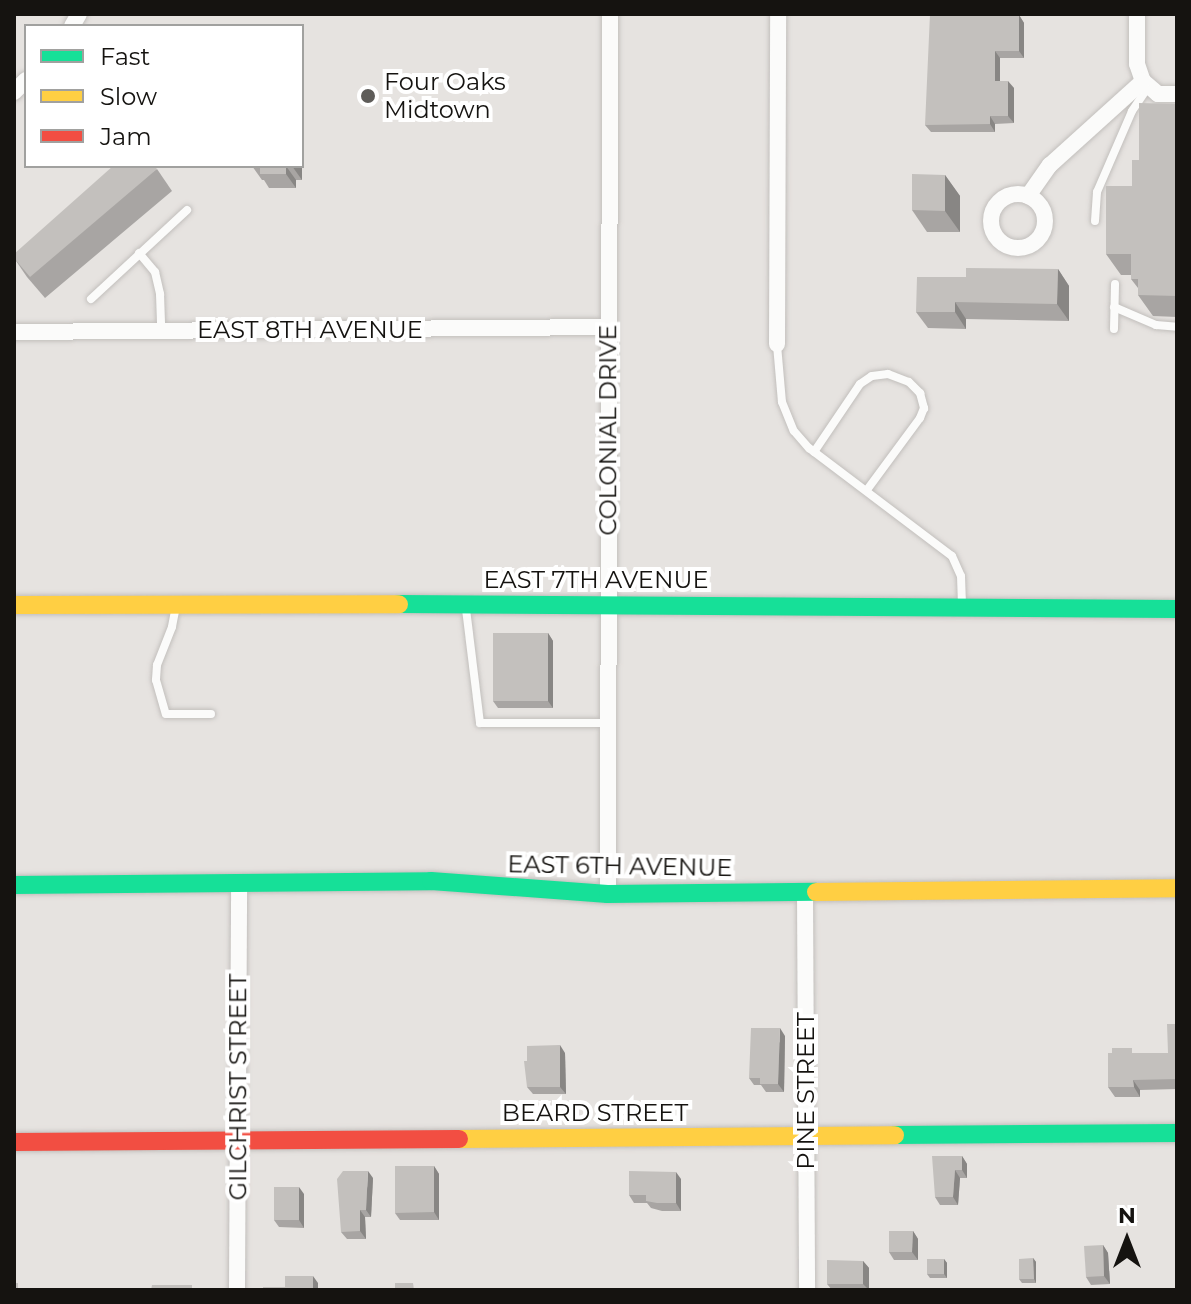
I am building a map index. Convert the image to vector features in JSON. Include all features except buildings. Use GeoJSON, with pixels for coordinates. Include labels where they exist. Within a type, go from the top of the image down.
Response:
{"type":"FeatureCollection","features":[{"type":"Feature","properties":{"kind":"street","name":"COLONIAL DRIVE"},"geometry":{"type":"LineString","coordinates":[[608,894],[610,14]]}},
{"type":"Feature","properties":{"kind":"street"},"geometry":{"type":"LineString","coordinates":[[777,344],[778,14]]}},
{"type":"Feature","properties":{"kind":"street"},"geometry":{"type":"LineString","coordinates":[[1137,14],[1137,64],[1145,84],[1158,94],[1177,94]]}},
{"type":"Feature","properties":{"kind":"street"},"geometry":{"type":"LineString","coordinates":[[1028,196],[1050,165],[1145,84]]}},
{"type":"Feature","properties":{"kind":"street","name":"EAST 8TH AVENUE"},"geometry":{"type":"LineString","coordinates":[[14,332],[607,327]]}},
{"type":"Feature","properties":{"kind":"street","name":"EAST 7TH AVENUE"},"geometry":{"type":"LineString","coordinates":[[14,605],[609,604],[1177,609]]}},
{"type":"Feature","properties":{"kind":"street","name":"EAST 6TH AVENUE"},"geometry":{"type":"LineString","coordinates":[[14,885],[431,881],[608,894],[1177,888]]}},
{"type":"Feature","properties":{"kind":"street","name":"GILCHRIST STREET"},"geometry":{"type":"LineString","coordinates":[[237,1290],[239,884]]}},
{"type":"Feature","properties":{"kind":"street","name":"PINE STREET"},"geometry":{"type":"LineString","coordinates":[[805,892],[807,1290]]}},
{"type":"Feature","properties":{"kind":"street","name":"BEARD STREET"},"geometry":{"type":"LineString","coordinates":[[14,1142],[1177,1133]]}},
{"type":"Feature","properties":{"kind":"lane"},"geometry":{"type":"LineString","coordinates":[[1095,221],[1097,192],[1145,84]]}},
{"type":"Feature","properties":{"kind":"lane"},"geometry":{"type":"LineString","coordinates":[[91,299],[187,210]]}},
{"type":"Feature","properties":{"kind":"lane"},"geometry":{"type":"LineString","coordinates":[[139,253],[155,272],[160,294],[161,331]]}},
{"type":"Feature","properties":{"kind":"lane"},"geometry":{"type":"LineString","coordinates":[[1114,329],[1115,284]]}},
{"type":"Feature","properties":{"kind":"lane"},"geometry":{"type":"LineString","coordinates":[[1114,307],[1156,325],[1177,327]]}},
{"type":"Feature","properties":{"kind":"lane"},"geometry":{"type":"LineString","coordinates":[[777,344],[782,402],[794,431],[814,452],[952,556],[961,576],[962,606]]}},
{"type":"Feature","properties":{"kind":"lane"},"geometry":{"type":"LineString","coordinates":[[814,452],[860,384],[872,376],[888,374],[909,382],[920,393],[924,408],[920,418],[867,490]]}},
{"type":"Feature","properties":{"kind":"lane"},"geometry":{"type":"LineString","coordinates":[[465,604],[480,723],[608,723]]}},
{"type":"Feature","properties":{"kind":"lane"},"geometry":{"type":"LineString","coordinates":[[176,605],[172,627],[157,665],[156,680],[166,714],[211,714]]}},
{"type":"Feature","properties":{"kind":"traffic: fast"},"geometry":{"type":"LineString","coordinates":[[399,604],[1177,609]]}},
{"type":"Feature","properties":{"kind":"traffic: fast"},"geometry":{"type":"LineString","coordinates":[[14,885],[431,881],[608,894],[816,892]]}},
{"type":"Feature","properties":{"kind":"traffic: fast"},"geometry":{"type":"LineString","coordinates":[[895,1135],[1177,1133]]}},
{"type":"Feature","properties":{"kind":"traffic: slow"},"geometry":{"type":"LineString","coordinates":[[14,605],[399,604]]}},
{"type":"Feature","properties":{"kind":"traffic: slow"},"geometry":{"type":"LineString","coordinates":[[816,892],[1177,888]]}},
{"type":"Feature","properties":{"kind":"traffic: slow"},"geometry":{"type":"LineString","coordinates":[[459,1139],[895,1135]]}},
{"type":"Feature","properties":{"kind":"traffic: jam"},"geometry":{"type":"LineString","coordinates":[[14,1142],[459,1139]]}},
{"type":"Feature","properties":{"kind":"place","name":"Four Oaks Midtown"},"geometry":{"type":"Point","coordinates":[368,96]}}]}
